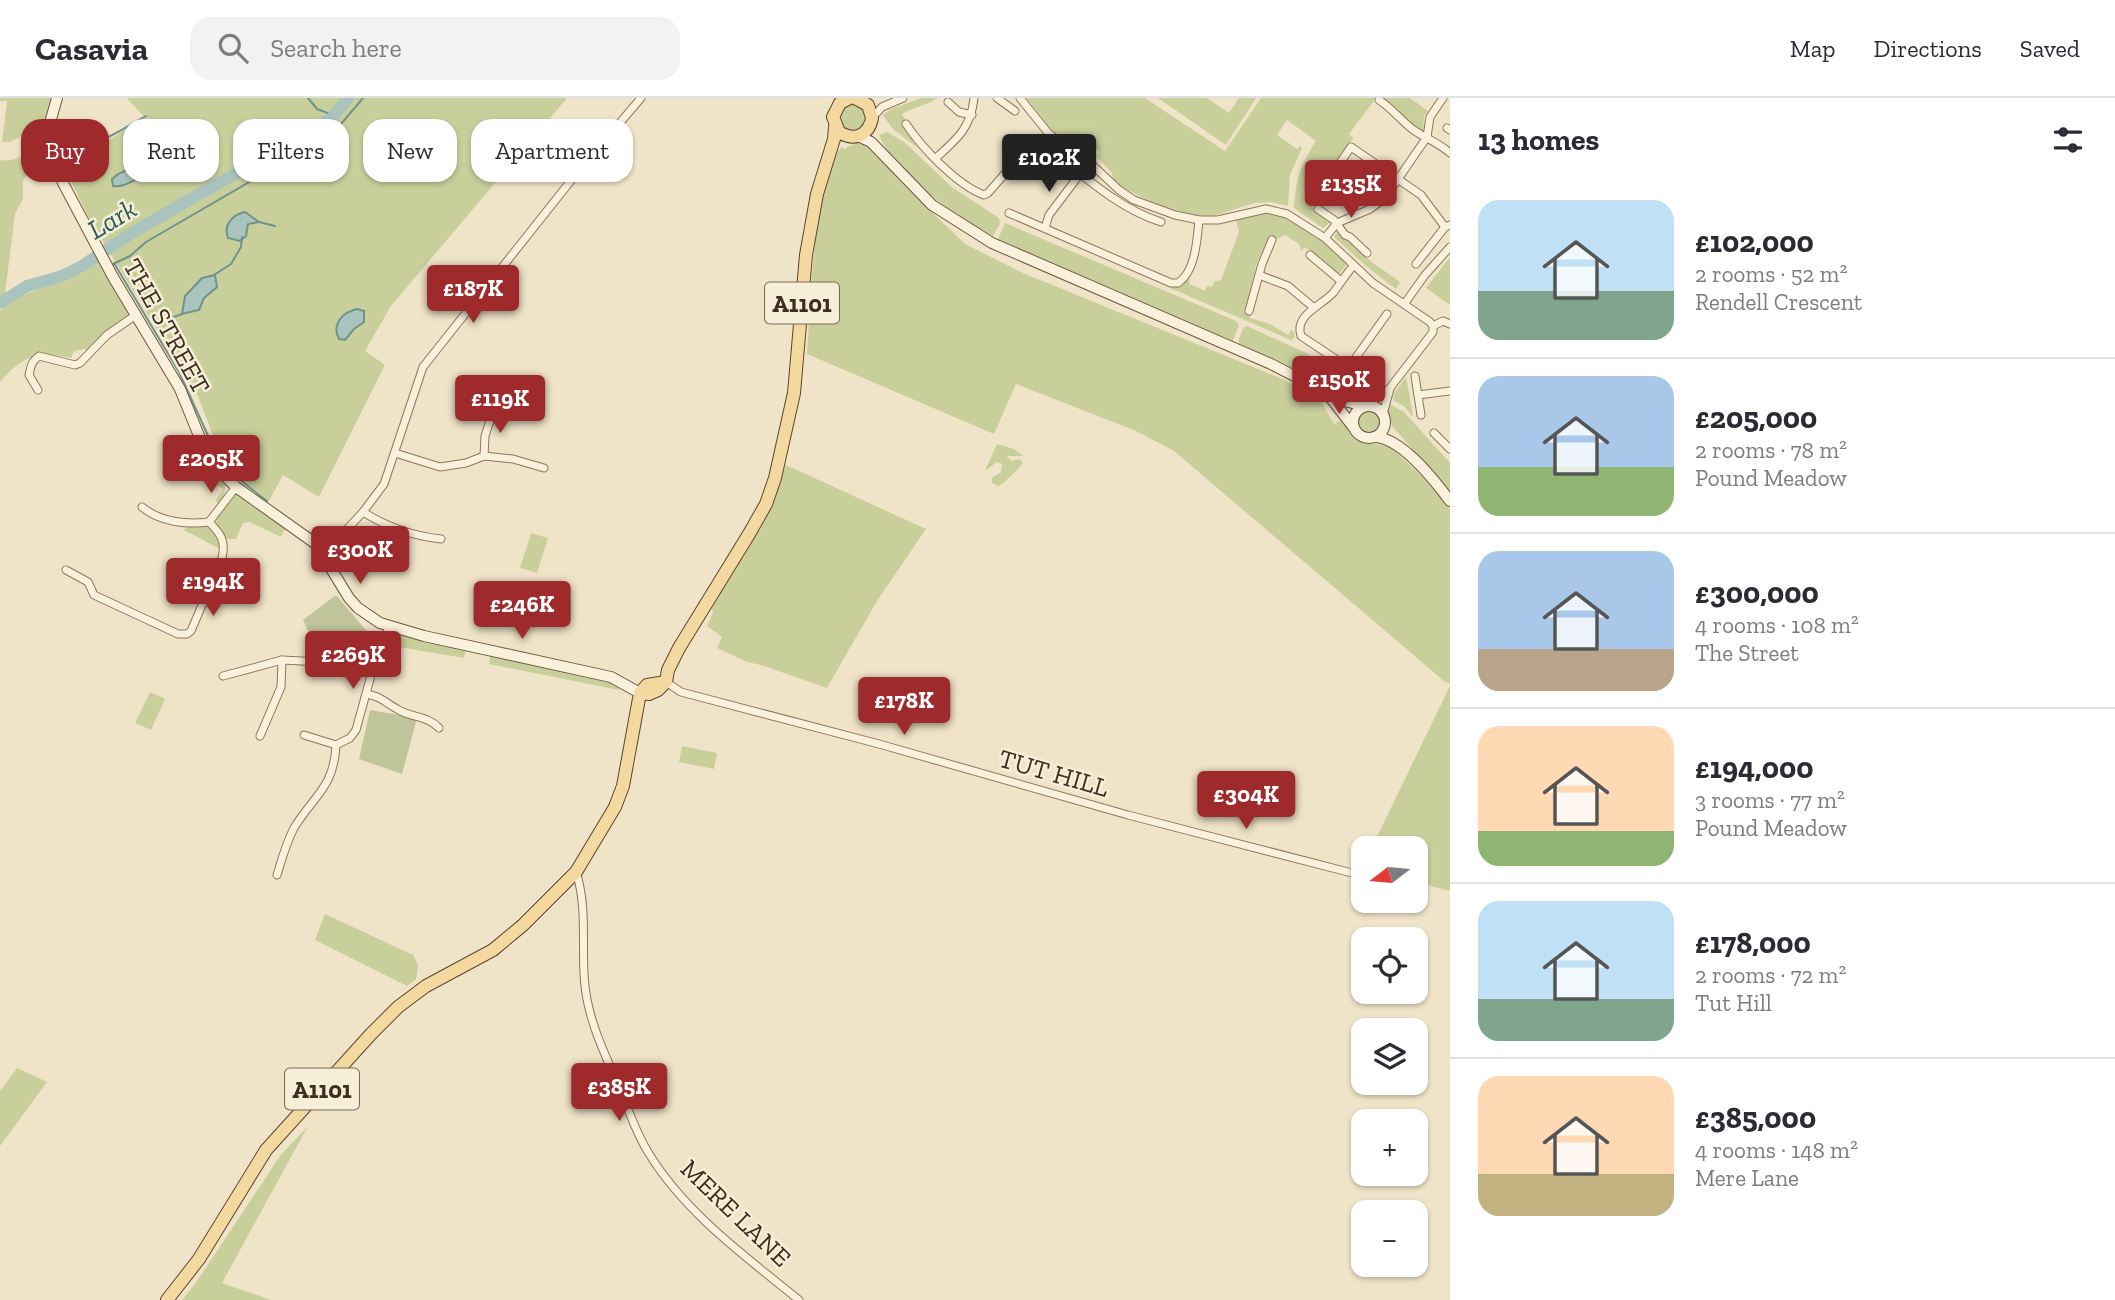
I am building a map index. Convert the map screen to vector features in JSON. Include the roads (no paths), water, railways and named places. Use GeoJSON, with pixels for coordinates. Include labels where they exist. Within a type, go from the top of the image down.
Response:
{"type":"FeatureCollection","features":[{"type":"Feature","properties":{"kind":"main road","name":"THE STREET"},"geometry":{"type":"LineString","coordinates":[[57,98],[48,135],[51,153],[63,183],[100,253],[180,389],[209,455],[236,487],[305,535],[324,554],[349,598],[371,618],[389,628]]}},
{"type":"Feature","properties":{"kind":"main road"},"geometry":{"type":"LineString","coordinates":[[881,151],[868,105],[856,99],[837,103],[833,117],[835,127],[845,135],[865,138],[881,151],[891,165],[932,205],[992,243],[1271,364],[1341,400],[1380,409],[1406,453]]}},
{"type":"Feature","properties":{"kind":"main road"},"geometry":{"type":"LineString","coordinates":[[854,137],[867,131],[872,120]]}},
{"type":"Feature","properties":{"kind":"main road","name":"A1101"},"geometry":{"type":"LineString","coordinates":[[666,682],[668,670],[678,648],[766,505],[775,478],[794,393],[806,255],[817,194],[834,139],[835,127]]}},
{"type":"Feature","properties":{"kind":"main road","name":"A1101"},"geometry":{"type":"LineString","coordinates":[[827,160],[842,143],[854,137]]}},
{"type":"Feature","properties":{"kind":"main road"},"geometry":{"type":"LineString","coordinates":[[1326,392],[1354,429],[1362,436],[1389,440],[1406,453],[1450,501]]}},
{"type":"Feature","properties":{"kind":"main road"},"geometry":{"type":"LineString","coordinates":[[1354,429],[1354,416],[1366,406]]}},
{"type":"Feature","properties":{"kind":"main road"},"geometry":{"type":"LineString","coordinates":[[1375,437],[1382,432],[1384,416]]}},
{"type":"Feature","properties":{"kind":"main road"},"geometry":{"type":"LineString","coordinates":[[389,628],[611,677],[640,693],[658,691],[666,682]]}},
{"type":"Feature","properties":{"kind":"main road","name":"A1101"},"geometry":{"type":"LineString","coordinates":[[167,1300],[199,1259],[266,1150],[371,1034],[398,1007],[426,986],[493,950],[523,925],[576,872],[603,829],[623,786],[640,693]]}},
{"type":"Feature","properties":{"kind":"street"},"geometry":{"type":"LineString","coordinates":[[324,554],[363,512],[384,484],[423,367],[573,178],[641,98]]}},
{"type":"Feature","properties":{"kind":"street"},"geometry":{"type":"LineString","coordinates":[[936,158],[966,128],[972,115],[974,98]]}},
{"type":"Feature","properties":{"kind":"street"},"geometry":{"type":"LineString","coordinates":[[997,98],[1014,111]]}},
{"type":"Feature","properties":{"kind":"street"},"geometry":{"type":"LineString","coordinates":[[1020,98],[1049,134],[1087,160],[1119,191],[1134,200],[1175,215],[1199,220],[1218,220],[1266,209],[1293,216],[1325,238],[1373,283],[1405,303],[1433,326]]}},
{"type":"Feature","properties":{"kind":"street"},"geometry":{"type":"LineString","coordinates":[[1325,238],[1337,223],[1378,204],[1427,137],[1430,117],[1443,98]]}},
{"type":"Feature","properties":{"kind":"street"},"geometry":{"type":"LineString","coordinates":[[856,99],[875,102],[899,99]]}},
{"type":"Feature","properties":{"kind":"street"},"geometry":{"type":"LineString","coordinates":[[872,120],[877,111],[899,99]]}},
{"type":"Feature","properties":{"kind":"street"},"geometry":{"type":"LineString","coordinates":[[1379,100],[1393,109],[1414,130],[1441,144],[1450,153]]}},
{"type":"Feature","properties":{"kind":"street"},"geometry":{"type":"LineString","coordinates":[[948,102],[959,112],[972,115]]}},
{"type":"Feature","properties":{"kind":"street"},"geometry":{"type":"LineString","coordinates":[[906,124],[960,181],[984,195],[1009,169],[1026,142],[1032,139],[1039,141],[1122,207],[1161,222]]}},
{"type":"Feature","properties":{"kind":"street"},"geometry":{"type":"LineString","coordinates":[[1331,176],[1350,147],[1365,153],[1421,195],[1447,226],[1416,264]]}},
{"type":"Feature","properties":{"kind":"street"},"geometry":{"type":"LineString","coordinates":[[1045,228],[1049,215],[1080,174]]}},
{"type":"Feature","properties":{"kind":"street"},"geometry":{"type":"LineString","coordinates":[[1318,209],[1337,223],[1345,234],[1367,253]]}},
{"type":"Feature","properties":{"kind":"street"},"geometry":{"type":"LineString","coordinates":[[1009,213],[1171,283],[1184,279],[1191,263],[1199,220]]}},
{"type":"Feature","properties":{"kind":"street"},"geometry":{"type":"LineString","coordinates":[[1249,311],[1272,240]]}},
{"type":"Feature","properties":{"kind":"street"},"geometry":{"type":"LineString","coordinates":[[1405,303],[1450,247]]}},
{"type":"Feature","properties":{"kind":"street"},"geometry":{"type":"LineString","coordinates":[[1310,255],[1341,281]]}},
{"type":"Feature","properties":{"kind":"street"},"geometry":{"type":"LineString","coordinates":[[1354,265],[1334,292],[1313,307],[1300,326],[1301,337],[1343,363],[1354,360],[1387,314]]}},
{"type":"Feature","properties":{"kind":"street"},"geometry":{"type":"LineString","coordinates":[[1259,275],[1288,286],[1313,307]]}},
{"type":"Feature","properties":{"kind":"street"},"geometry":{"type":"LineString","coordinates":[[38,390],[29,375],[35,359],[39,356],[75,365],[80,363],[107,335],[136,314]]}},
{"type":"Feature","properties":{"kind":"street"},"geometry":{"type":"LineString","coordinates":[[1433,326],[1443,321],[1450,324]]}},
{"type":"Feature","properties":{"kind":"street"},"geometry":{"type":"LineString","coordinates":[[1366,406],[1391,388],[1433,331],[1433,326]]}},
{"type":"Feature","properties":{"kind":"street"},"geometry":{"type":"LineString","coordinates":[[1415,376],[1421,415]]}},
{"type":"Feature","properties":{"kind":"street"},"geometry":{"type":"LineString","coordinates":[[1384,416],[1391,388]]}},
{"type":"Feature","properties":{"kind":"street"},"geometry":{"type":"LineString","coordinates":[[1418,396],[1450,391]]}},
{"type":"Feature","properties":{"kind":"street"},"geometry":{"type":"LineString","coordinates":[[484,456],[485,436],[493,411]]}},
{"type":"Feature","properties":{"kind":"street"},"geometry":{"type":"LineString","coordinates":[[1434,433],[1450,449]]}},
{"type":"Feature","properties":{"kind":"street"},"geometry":{"type":"LineString","coordinates":[[395,453],[440,467],[466,463],[484,456],[513,459],[544,468]]}},
{"type":"Feature","properties":{"kind":"street"},"geometry":{"type":"LineString","coordinates":[[209,522],[236,487]]}},
{"type":"Feature","properties":{"kind":"street"},"geometry":{"type":"LineString","coordinates":[[66,570],[88,582],[94,595],[178,634],[187,634],[195,624],[225,549],[222,536],[209,522],[168,520],[142,507]]}},
{"type":"Feature","properties":{"kind":"street"},"geometry":{"type":"LineString","coordinates":[[363,512],[380,523],[408,533],[441,539]]}},
{"type":"Feature","properties":{"kind":"street"},"geometry":{"type":"LineString","coordinates":[[304,735],[335,745],[350,738],[356,730],[376,657],[389,628]]}},
{"type":"Feature","properties":{"kind":"street"},"geometry":{"type":"LineString","coordinates":[[223,676],[282,660],[321,662],[376,657]]}},
{"type":"Feature","properties":{"kind":"street"},"geometry":{"type":"LineString","coordinates":[[260,736],[281,687],[282,660]]}},
{"type":"Feature","properties":{"kind":"street","name":"TUT HILL"},"geometry":{"type":"LineString","coordinates":[[666,682],[681,692],[879,744],[1118,813],[1351,873]]}},
{"type":"Feature","properties":{"kind":"street"},"geometry":{"type":"LineString","coordinates":[[367,694],[382,697],[400,711],[428,718],[439,728]]}},
{"type":"Feature","properties":{"kind":"street"},"geometry":{"type":"LineString","coordinates":[[277,875],[295,827],[323,791],[331,775],[335,745]]}},
{"type":"Feature","properties":{"kind":"street","name":"MERE LANE"},"geometry":{"type":"LineString","coordinates":[[576,872],[582,898],[583,970],[588,1004],[596,1032],[644,1146],[696,1212],[799,1300]]}},
{"type":"Feature","properties":{"kind":"water"},"geometry":{"type":"Polygon","coordinates":[[[123,172],[123,182],[129,182],[113,186],[112,179],[123,172]]]}},
{"type":"Feature","properties":{"kind":"water"},"geometry":{"type":"Polygon","coordinates":[[[245,212],[259,222],[248,224],[246,236],[240,241],[228,238],[230,221],[245,212]]]}},
{"type":"Feature","properties":{"kind":"water"},"geometry":{"type":"Polygon","coordinates":[[[215,275],[217,287],[204,298],[199,310],[182,314],[185,296],[202,278],[215,275]]]}},
{"type":"Feature","properties":{"kind":"water"},"geometry":{"type":"Polygon","coordinates":[[[357,309],[364,311],[364,322],[345,340],[339,339],[337,324],[347,313],[357,309]]]}},
{"type":"Feature","properties":{"kind":"waterway"},"geometry":{"type":"LineString","coordinates":[[308,98],[317,109],[330,114],[331,118]]}},
{"type":"Feature","properties":{"kind":"waterway","name":"Lark"},"geometry":{"type":"LineString","coordinates":[[0,303],[27,286],[62,276],[82,266],[130,234],[332,118],[348,98]]}},
{"type":"Feature","properties":{"kind":"waterway"},"geometry":{"type":"LineString","coordinates":[[113,264],[325,138],[335,131],[363,98]]}},
{"type":"Feature","properties":{"kind":"waterway"},"geometry":{"type":"LineString","coordinates":[[109,136],[146,116]]}},
{"type":"Feature","properties":{"kind":"waterway"},"geometry":{"type":"LineString","coordinates":[[259,222],[275,226]]}},
{"type":"Feature","properties":{"kind":"waterway"},"geometry":{"type":"LineString","coordinates":[[214,275],[231,264],[241,247],[242,237]]}},
{"type":"Feature","properties":{"kind":"waterway"},"geometry":{"type":"LineString","coordinates":[[114,263],[179,372],[215,451],[234,475],[267,501]]}},
{"type":"Feature","properties":{"kind":"waterway"},"geometry":{"type":"LineString","coordinates":[[163,321],[182,314]]}}]}
